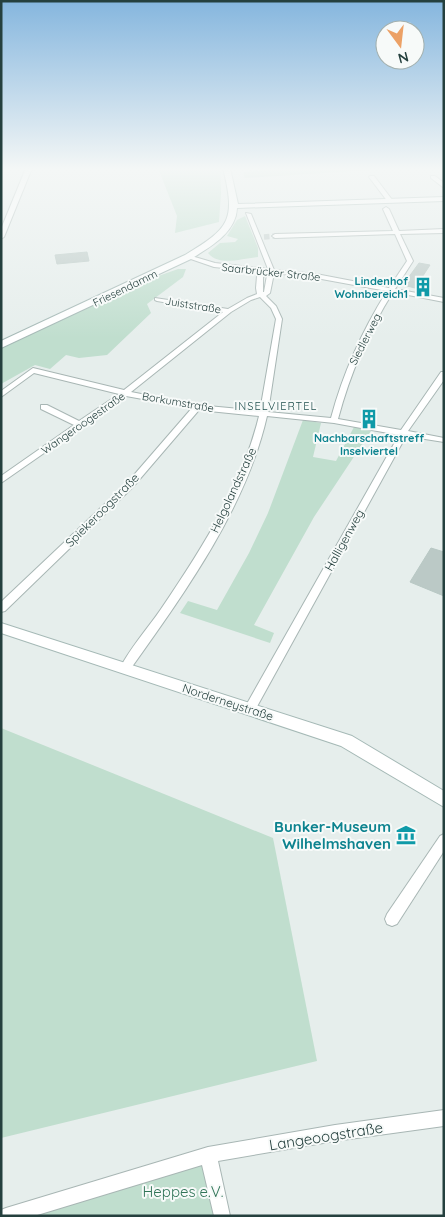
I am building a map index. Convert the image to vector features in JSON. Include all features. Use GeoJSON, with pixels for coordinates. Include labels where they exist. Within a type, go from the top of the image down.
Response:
{"type":"FeatureCollection","features":[{"type":"Feature","properties":{"kind":"main road","name":"Friesendamm"},"geometry":{"type":"LineString","coordinates":[[1,345],[188,257],[221,234],[228,225]]}},
{"type":"Feature","properties":{"kind":"main road","name":"Norderneystraße"},"geometry":{"type":"LineString","coordinates":[[1,628],[346,741],[444,800]]}},
{"type":"Feature","properties":{"kind":"street"},"geometry":{"type":"LineString","coordinates":[[1,237],[6,225]]}},
{"type":"Feature","properties":{"kind":"street"},"geometry":{"type":"LineString","coordinates":[[255,225],[261,237],[271,270],[267,293],[261,296]]}},
{"type":"Feature","properties":{"kind":"street","name":"Siedlerweg"},"geometry":{"type":"LineString","coordinates":[[334,421],[346,379],[361,341],[391,289],[410,261],[394,225]]}},
{"type":"Feature","properties":{"kind":"street"},"geometry":{"type":"LineString","coordinates":[[275,236],[444,231]]}},
{"type":"Feature","properties":{"kind":"street","name":"Saarbrücker Straße"},"geometry":{"type":"LineString","coordinates":[[188,257],[214,265],[316,276],[444,300]]}},
{"type":"Feature","properties":{"kind":"street","name":"Wangeroogestraße"},"geometry":{"type":"LineString","coordinates":[[1,480],[125,393],[229,311],[249,299],[261,296]]}},
{"type":"Feature","properties":{"kind":"street","name":"Helgolandstraße"},"geometry":{"type":"LineString","coordinates":[[125,668],[174,600],[209,542],[247,463],[258,434],[279,319],[274,307],[261,296]]}},
{"type":"Feature","properties":{"kind":"street","name":"Juiststraße"},"geometry":{"type":"LineString","coordinates":[[158,300],[229,311]]}},
{"type":"Feature","properties":{"kind":"street","name":"Borkumstraße"},"geometry":{"type":"LineString","coordinates":[[1,396],[33,370],[125,393],[197,407],[334,421],[444,440]]}},
{"type":"Feature","properties":{"kind":"street","name":"Halligenweg"},"geometry":{"type":"LineString","coordinates":[[250,709],[404,432],[444,374]]}},
{"type":"Feature","properties":{"kind":"street"},"geometry":{"type":"LineString","coordinates":[[44,407],[80,424]]}},
{"type":"Feature","properties":{"kind":"street","name":"Spiekeroogstraße"},"geometry":{"type":"LineString","coordinates":[[1,608],[130,485],[197,407]]}},
{"type":"Feature","properties":{"kind":"street"},"geometry":{"type":"LineString","coordinates":[[392,919],[444,840]]}},
{"type":"Feature","properties":{"kind":"street","name":"Langeoogstraße"},"geometry":{"type":"LineString","coordinates":[[6,1216],[208,1155],[335,1133],[444,1118]]}},
{"type":"Feature","properties":{"kind":"street"},"geometry":{"type":"LineString","coordinates":[[208,1155],[222,1216]]}},
{"type":"Feature","properties":{"kind":"green space"},"geometry":{"type":"Polygon","coordinates":[[[176,225],[208,225],[175,233],[176,225]]]}},
{"type":"Feature","properties":{"kind":"green space"},"geometry":{"type":"Polygon","coordinates":[[[234,225],[249,225],[258,248],[258,257],[225,261],[218,260],[208,253],[220,243],[235,242],[238,239],[227,236],[234,225]]]}},
{"type":"Feature","properties":{"kind":"green space"},"geometry":{"type":"Polygon","coordinates":[[[178,269],[186,269],[183,277],[147,304],[151,313],[107,355],[79,358],[66,355],[50,369],[35,365],[1,384],[1,346],[150,279],[178,269]]]}},
{"type":"Feature","properties":{"kind":"green space"},"geometry":{"type":"Polygon","coordinates":[[[303,420],[321,423],[313,457],[336,461],[354,427],[371,431],[314,517],[254,625],[274,633],[270,643],[180,613],[188,601],[217,610],[249,553],[268,513],[303,420]]]}},
{"type":"Feature","properties":{"kind":"green space"},"geometry":{"type":"Polygon","coordinates":[[[1,728],[273,838],[317,1061],[1,1138],[1,728]]]}},
{"type":"Feature","properties":{"kind":"green space","name":"Heppes e.V."},"geometry":{"type":"Polygon","coordinates":[[[202,1162],[215,1216],[15,1216],[202,1162]]]}},
{"type":"Feature","properties":{"kind":"building"},"geometry":{"type":"Polygon","coordinates":[[[87,252],[89,261],[57,264],[55,255],[87,252]]]}},
{"type":"Feature","properties":{"kind":"building"},"geometry":{"type":"Polygon","coordinates":[[[419,263],[430,265],[415,288],[403,285],[419,263]]]}},
{"type":"Feature","properties":{"kind":"building"},"geometry":{"type":"Polygon","coordinates":[[[431,548],[444,552],[444,596],[410,582],[431,548]]]}},
{"type":"Feature","properties":{"kind":"tunnel"},"geometry":{"type":"LineString","coordinates":[[264,237],[275,236]]}},
{"type":"Feature","properties":{"kind":"place","name":"Lindenhof Wohnbereich1"},"geometry":{"type":"Point","coordinates":[423,287]}},
{"type":"Feature","properties":{"kind":"place","name":"Nachbarschaftstreff Inselviertel"},"geometry":{"type":"Point","coordinates":[369,419]}},
{"type":"Feature","properties":{"kind":"place","name":"Bunker-Museum Wilhelmshaven"},"geometry":{"type":"Point","coordinates":[406,835]}},
{"type":"Feature","properties":{"kind":"district","name":"INSELVIERTEL"},"geometry":{"type":"Point","coordinates":[276,406]}}]}
